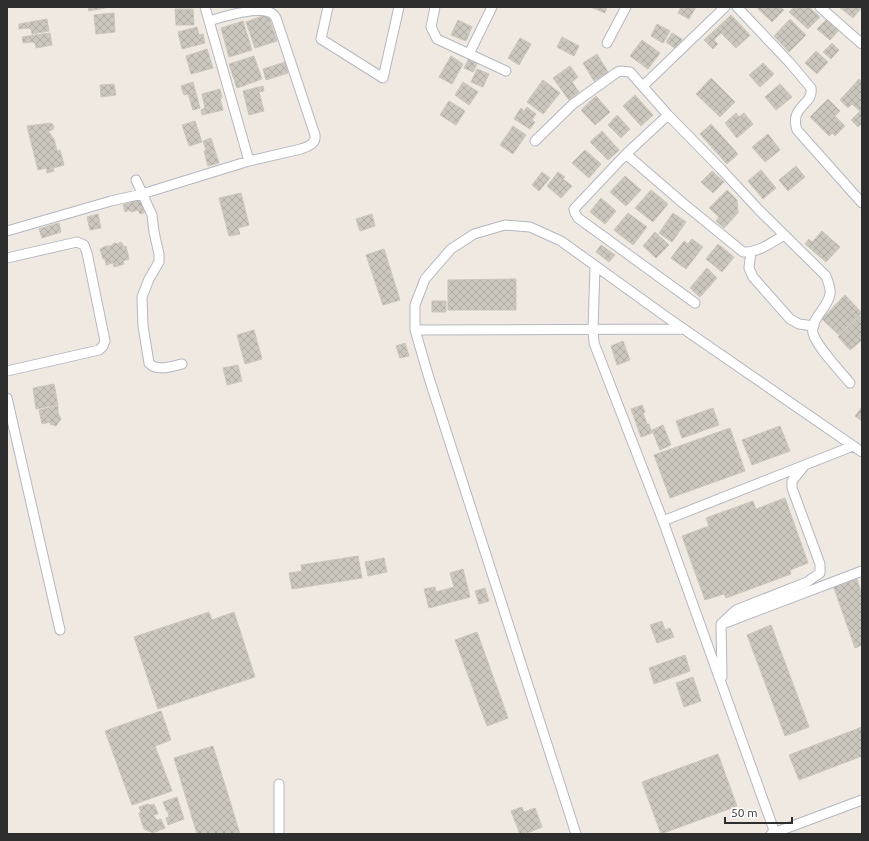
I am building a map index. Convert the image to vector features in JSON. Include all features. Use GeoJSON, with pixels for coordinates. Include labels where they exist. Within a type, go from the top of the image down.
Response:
{"type":"FeatureCollection","features":[{"type":"Feature","properties":{"kind":"street"},"geometry":{"type":"LineString","coordinates":[[205,7],[249,161]]}},
{"type":"Feature","properties":{"kind":"street"},"geometry":{"type":"LineString","coordinates":[[328,7],[321,39],[383,78],[399,7]]}},
{"type":"Feature","properties":{"kind":"street"},"geometry":{"type":"LineString","coordinates":[[435,7],[431,26],[437,39],[506,71]]}},
{"type":"Feature","properties":{"kind":"street"},"geometry":{"type":"LineString","coordinates":[[469,54],[492,7]]}},
{"type":"Feature","properties":{"kind":"street"},"geometry":{"type":"LineString","coordinates":[[607,43],[626,7]]}},
{"type":"Feature","properties":{"kind":"street"},"geometry":{"type":"LineString","coordinates":[[643,86],[725,7]]}},
{"type":"Feature","properties":{"kind":"street"},"geometry":{"type":"LineString","coordinates":[[737,7],[790,63],[811,88],[812,93],[810,97],[795,117],[794,122],[797,130],[862,203]]}},
{"type":"Feature","properties":{"kind":"street"},"geometry":{"type":"LineString","coordinates":[[820,7],[862,44]]}},
{"type":"Feature","properties":{"kind":"street"},"geometry":{"type":"LineString","coordinates":[[7,231],[111,201],[142,194],[249,161],[309,146],[316,139],[276,18],[273,14],[268,11],[263,11],[233,14],[209,21]]}},
{"type":"Feature","properties":{"kind":"street"},"geometry":{"type":"LineString","coordinates":[[535,141],[573,104],[616,73],[620,71],[630,72],[668,115],[784,235],[826,276],[829,284],[830,295],[814,326],[814,336],[819,345],[850,383]]}},
{"type":"Feature","properties":{"kind":"street"},"geometry":{"type":"LineString","coordinates":[[668,115],[626,154],[574,209],[576,216],[695,302]]}},
{"type":"Feature","properties":{"kind":"street"},"geometry":{"type":"LineString","coordinates":[[626,154],[743,252],[751,252],[766,246],[784,235]]}},
{"type":"Feature","properties":{"kind":"street"},"geometry":{"type":"LineString","coordinates":[[136,180],[152,215],[159,254],[159,262],[149,279],[142,297],[143,326],[149,363],[153,367],[157,368],[182,364]]}},
{"type":"Feature","properties":{"kind":"street"},"geometry":{"type":"LineString","coordinates":[[576,834],[429,378],[415,330],[415,306],[425,279],[451,249],[474,234],[504,225],[530,227],[561,241],[862,452]]}},
{"type":"Feature","properties":{"kind":"street"},"geometry":{"type":"LineString","coordinates":[[7,258],[77,242],[84,245],[87,252],[105,341],[99,350],[7,371]]}},
{"type":"Feature","properties":{"kind":"street"},"geometry":{"type":"LineString","coordinates":[[751,252],[749,268],[753,277],[790,319],[799,324],[814,326]]}},
{"type":"Feature","properties":{"kind":"street"},"geometry":{"type":"LineString","coordinates":[[595,266],[594,343],[663,520],[773,833],[862,800]]}},
{"type":"Feature","properties":{"kind":"street"},"geometry":{"type":"LineString","coordinates":[[415,330],[684,328]]}},
{"type":"Feature","properties":{"kind":"street"},"geometry":{"type":"LineString","coordinates":[[7,398],[60,630]]}},
{"type":"Feature","properties":{"kind":"street"},"geometry":{"type":"LineString","coordinates":[[663,520],[853,446]]}},
{"type":"Feature","properties":{"kind":"street"},"geometry":{"type":"LineString","coordinates":[[723,688],[721,624],[736,610],[807,582],[820,574],[820,564],[792,488],[792,481],[805,465]]}},
{"type":"Feature","properties":{"kind":"street"},"geometry":{"type":"LineString","coordinates":[[721,624],[862,571]]}},
{"type":"Feature","properties":{"kind":"street"},"geometry":{"type":"LineString","coordinates":[[279,784],[279,834]]}},
{"type":"Feature","properties":{"kind":"building"},"geometry":{"type":"Polygon","coordinates":[[[88,7],[110,7],[89,11],[88,7]]]}},
{"type":"Feature","properties":{"kind":"building"},"geometry":{"type":"Polygon","coordinates":[[[590,7],[607,7],[605,13],[590,7]]]}},
{"type":"Feature","properties":{"kind":"building"},"geometry":{"type":"Polygon","coordinates":[[[681,7],[696,7],[689,19],[678,13],[681,7]]]}},
{"type":"Feature","properties":{"kind":"building"},"geometry":{"type":"Polygon","coordinates":[[[756,7],[780,7],[784,10],[772,22],[756,7]]]}},
{"type":"Feature","properties":{"kind":"building"},"geometry":{"type":"Polygon","coordinates":[[[794,7],[809,7],[820,17],[808,29],[789,12],[794,7]]]}},
{"type":"Feature","properties":{"kind":"building"},"geometry":{"type":"Polygon","coordinates":[[[839,7],[862,7],[853,18],[839,7]]]}},
{"type":"Feature","properties":{"kind":"building"},"geometry":{"type":"Polygon","coordinates":[[[175,9],[193,9],[194,25],[176,25],[175,9]]]}},
{"type":"Feature","properties":{"kind":"building"},"geometry":{"type":"Polygon","coordinates":[[[114,13],[115,32],[96,34],[94,15],[114,13]]]}},
{"type":"Feature","properties":{"kind":"building"},"geometry":{"type":"Polygon","coordinates":[[[268,14],[277,41],[255,48],[246,22],[268,14]]]}},
{"type":"Feature","properties":{"kind":"building"},"geometry":{"type":"Polygon","coordinates":[[[731,15],[750,35],[736,48],[721,33],[714,40],[718,44],[713,49],[704,40],[731,15]]]}},
{"type":"Feature","properties":{"kind":"building"},"geometry":{"type":"Polygon","coordinates":[[[828,18],[840,29],[830,40],[817,29],[828,18]]]}},
{"type":"Feature","properties":{"kind":"building"},"geometry":{"type":"Polygon","coordinates":[[[47,19],[49,31],[32,34],[31,29],[19,29],[19,24],[47,19]]]}},
{"type":"Feature","properties":{"kind":"building"},"geometry":{"type":"Polygon","coordinates":[[[790,19],[806,35],[789,52],[774,36],[790,19]]]}},
{"type":"Feature","properties":{"kind":"building"},"geometry":{"type":"Polygon","coordinates":[[[458,20],[472,27],[466,41],[451,35],[458,20]]]}},
{"type":"Feature","properties":{"kind":"building"},"geometry":{"type":"Polygon","coordinates":[[[243,21],[252,50],[229,57],[221,28],[243,21]]]}},
{"type":"Feature","properties":{"kind":"building"},"geometry":{"type":"Polygon","coordinates":[[[657,24],[670,31],[663,43],[651,36],[657,24]]]}},
{"type":"Feature","properties":{"kind":"building"},"geometry":{"type":"Polygon","coordinates":[[[197,27],[199,35],[203,34],[205,43],[182,49],[178,32],[197,27]]]}},
{"type":"Feature","properties":{"kind":"building"},"geometry":{"type":"Polygon","coordinates":[[[50,33],[52,45],[36,48],[35,43],[23,43],[22,37],[50,33]]]}},
{"type":"Feature","properties":{"kind":"building"},"geometry":{"type":"Polygon","coordinates":[[[672,33],[682,39],[676,49],[666,42],[672,33]]]}},
{"type":"Feature","properties":{"kind":"building"},"geometry":{"type":"Polygon","coordinates":[[[562,37],[579,46],[574,56],[557,47],[562,37]]]}},
{"type":"Feature","properties":{"kind":"building"},"geometry":{"type":"Polygon","coordinates":[[[520,38],[531,44],[519,65],[508,58],[520,38]]]}},
{"type":"Feature","properties":{"kind":"building"},"geometry":{"type":"Polygon","coordinates":[[[642,40],[660,53],[648,69],[630,56],[642,40]]]}},
{"type":"Feature","properties":{"kind":"building"},"geometry":{"type":"Polygon","coordinates":[[[832,43],[839,50],[831,59],[823,52],[832,43]]]}},
{"type":"Feature","properties":{"kind":"building"},"geometry":{"type":"Polygon","coordinates":[[[207,49],[213,68],[191,74],[186,56],[207,49]]]}},
{"type":"Feature","properties":{"kind":"building"},"geometry":{"type":"Polygon","coordinates":[[[816,51],[828,62],[817,74],[805,63],[816,51]]]}},
{"type":"Feature","properties":{"kind":"building"},"geometry":{"type":"Polygon","coordinates":[[[597,54],[608,72],[594,81],[583,63],[597,54]]]}},
{"type":"Feature","properties":{"kind":"building"},"geometry":{"type":"Polygon","coordinates":[[[254,56],[262,79],[237,88],[229,64],[254,56]]]}},
{"type":"Feature","properties":{"kind":"building"},"geometry":{"type":"Polygon","coordinates":[[[451,56],[463,64],[452,84],[439,77],[451,56]]]}},
{"type":"Feature","properties":{"kind":"building"},"geometry":{"type":"Polygon","coordinates":[[[469,58],[478,62],[473,72],[464,68],[469,58]]]}},
{"type":"Feature","properties":{"kind":"building"},"geometry":{"type":"Polygon","coordinates":[[[285,62],[288,73],[266,80],[263,69],[285,62]]]}},
{"type":"Feature","properties":{"kind":"building"},"geometry":{"type":"Polygon","coordinates":[[[763,63],[774,74],[760,87],[749,75],[763,63]]]}},
{"type":"Feature","properties":{"kind":"building"},"geometry":{"type":"Polygon","coordinates":[[[570,66],[578,77],[572,82],[579,92],[569,100],[553,78],[570,66]]]}},
{"type":"Feature","properties":{"kind":"building"},"geometry":{"type":"Polygon","coordinates":[[[477,69],[489,74],[483,87],[471,82],[477,69]]]}},
{"type":"Feature","properties":{"kind":"building"},"geometry":{"type":"Polygon","coordinates":[[[711,78],[735,102],[720,117],[696,94],[711,78]]]}},
{"type":"Feature","properties":{"kind":"building"},"geometry":{"type":"Polygon","coordinates":[[[859,79],[862,82],[862,109],[860,111],[852,104],[848,108],[840,100],[859,79]]]}},
{"type":"Feature","properties":{"kind":"building"},"geometry":{"type":"Polygon","coordinates":[[[543,80],[560,93],[543,114],[527,102],[543,80]]]}},
{"type":"Feature","properties":{"kind":"building"},"geometry":{"type":"Polygon","coordinates":[[[193,82],[200,108],[193,110],[188,94],[184,95],[181,86],[193,82]]]}},
{"type":"Feature","properties":{"kind":"building"},"geometry":{"type":"Polygon","coordinates":[[[463,82],[478,92],[469,105],[455,95],[463,82]]]}},
{"type":"Feature","properties":{"kind":"building"},"geometry":{"type":"Polygon","coordinates":[[[114,84],[116,95],[101,97],[100,85],[114,84]]]}},
{"type":"Feature","properties":{"kind":"building"},"geometry":{"type":"Polygon","coordinates":[[[780,84],[792,97],[776,110],[765,97],[780,84]]]}},
{"type":"Feature","properties":{"kind":"building"},"geometry":{"type":"Polygon","coordinates":[[[263,86],[264,91],[259,92],[264,111],[249,115],[243,91],[263,86]]]}},
{"type":"Feature","properties":{"kind":"building"},"geometry":{"type":"Polygon","coordinates":[[[220,89],[222,98],[220,98],[223,110],[202,115],[201,110],[205,108],[202,94],[220,89]]]}},
{"type":"Feature","properties":{"kind":"building"},"geometry":{"type":"Polygon","coordinates":[[[635,95],[653,115],[641,126],[623,106],[635,95]]]}},
{"type":"Feature","properties":{"kind":"building"},"geometry":{"type":"Polygon","coordinates":[[[596,96],[610,112],[595,125],[581,110],[596,96]]]}},
{"type":"Feature","properties":{"kind":"building"},"geometry":{"type":"Polygon","coordinates":[[[828,99],[840,111],[835,116],[845,126],[835,136],[833,133],[829,136],[810,117],[828,99]]]}},
{"type":"Feature","properties":{"kind":"building"},"geometry":{"type":"Polygon","coordinates":[[[449,101],[465,111],[456,125],[440,115],[449,101]]]}},
{"type":"Feature","properties":{"kind":"building"},"geometry":{"type":"Polygon","coordinates":[[[527,107],[536,114],[532,120],[535,122],[530,129],[514,119],[521,108],[524,111],[527,107]]]}},
{"type":"Feature","properties":{"kind":"building"},"geometry":{"type":"Polygon","coordinates":[[[862,109],[862,123],[858,127],[851,120],[862,109]]]}},
{"type":"Feature","properties":{"kind":"building"},"geometry":{"type":"Polygon","coordinates":[[[736,113],[739,117],[744,113],[753,124],[737,138],[725,123],[736,113]]]}},
{"type":"Feature","properties":{"kind":"building"},"geometry":{"type":"Polygon","coordinates":[[[617,115],[630,129],[621,138],[608,125],[617,115]]]}},
{"type":"Feature","properties":{"kind":"building"},"geometry":{"type":"Polygon","coordinates":[[[195,121],[202,142],[189,146],[182,125],[195,121]]]}},
{"type":"Feature","properties":{"kind":"building"},"geometry":{"type":"Polygon","coordinates":[[[51,123],[54,128],[48,131],[54,139],[57,151],[60,150],[64,165],[53,168],[54,171],[47,173],[46,168],[38,170],[27,126],[51,123]]]}},
{"type":"Feature","properties":{"kind":"building"},"geometry":{"type":"Polygon","coordinates":[[[711,124],[738,154],[727,164],[700,134],[711,124]]]}},
{"type":"Feature","properties":{"kind":"building"},"geometry":{"type":"Polygon","coordinates":[[[513,126],[526,135],[513,154],[500,145],[513,126]]]}},
{"type":"Feature","properties":{"kind":"building"},"geometry":{"type":"Polygon","coordinates":[[[602,131],[619,150],[608,160],[590,142],[602,131]]]}},
{"type":"Feature","properties":{"kind":"building"},"geometry":{"type":"Polygon","coordinates":[[[768,134],[780,150],[765,162],[752,147],[768,134]]]}},
{"type":"Feature","properties":{"kind":"building"},"geometry":{"type":"Polygon","coordinates":[[[211,138],[219,163],[208,166],[203,141],[211,138]]]}},
{"type":"Feature","properties":{"kind":"building"},"geometry":{"type":"Polygon","coordinates":[[[585,150],[601,164],[589,178],[572,163],[585,150]]]}},
{"type":"Feature","properties":{"kind":"building"},"geometry":{"type":"Polygon","coordinates":[[[796,166],[805,177],[788,191],[779,180],[796,166]]]}},
{"type":"Feature","properties":{"kind":"building"},"geometry":{"type":"Polygon","coordinates":[[[761,170],[776,188],[763,199],[748,181],[761,170]]]}},
{"type":"Feature","properties":{"kind":"building"},"geometry":{"type":"Polygon","coordinates":[[[712,171],[724,182],[713,193],[701,182],[712,171]]]}},
{"type":"Feature","properties":{"kind":"building"},"geometry":{"type":"Polygon","coordinates":[[[542,172],[550,178],[539,191],[532,185],[542,172]]]}},
{"type":"Feature","properties":{"kind":"building"},"geometry":{"type":"Polygon","coordinates":[[[558,172],[565,177],[563,179],[572,186],[561,198],[547,186],[558,172]]]}},
{"type":"Feature","properties":{"kind":"building"},"geometry":{"type":"Polygon","coordinates":[[[625,176],[641,190],[626,206],[610,192],[625,176]]]}},
{"type":"Feature","properties":{"kind":"building"},"geometry":{"type":"Polygon","coordinates":[[[651,190],[668,204],[653,222],[635,208],[651,190]]]}},
{"type":"Feature","properties":{"kind":"building"},"geometry":{"type":"Polygon","coordinates":[[[727,190],[737,200],[738,213],[724,228],[716,221],[719,217],[709,208],[727,190]]]}},
{"type":"Feature","properties":{"kind":"building"},"geometry":{"type":"Polygon","coordinates":[[[241,193],[249,225],[238,228],[240,234],[229,236],[219,198],[241,193]]]}},
{"type":"Feature","properties":{"kind":"building"},"geometry":{"type":"Polygon","coordinates":[[[142,198],[147,212],[140,214],[138,210],[131,212],[130,210],[125,212],[123,205],[142,198]]]}},
{"type":"Feature","properties":{"kind":"building"},"geometry":{"type":"Polygon","coordinates":[[[601,198],[616,211],[605,224],[590,212],[601,198]]]}},
{"type":"Feature","properties":{"kind":"building"},"geometry":{"type":"Polygon","coordinates":[[[628,213],[647,227],[633,245],[614,230],[628,213]]]}},
{"type":"Feature","properties":{"kind":"building"},"geometry":{"type":"Polygon","coordinates":[[[673,213],[686,222],[672,242],[659,233],[673,213]]]}},
{"type":"Feature","properties":{"kind":"building"},"geometry":{"type":"Polygon","coordinates":[[[98,214],[101,228],[90,230],[87,217],[98,214]]]}},
{"type":"Feature","properties":{"kind":"building"},"geometry":{"type":"Polygon","coordinates":[[[372,214],[375,226],[360,231],[356,219],[372,214]]]}},
{"type":"Feature","properties":{"kind":"building"},"geometry":{"type":"Polygon","coordinates":[[[59,223],[61,232],[42,238],[39,229],[59,223]]]}},
{"type":"Feature","properties":{"kind":"building"},"geometry":{"type":"Polygon","coordinates":[[[822,231],[840,247],[826,262],[805,244],[809,239],[812,242],[822,231]]]}},
{"type":"Feature","properties":{"kind":"building"},"geometry":{"type":"Polygon","coordinates":[[[655,232],[669,245],[656,258],[643,246],[655,232]]]}},
{"type":"Feature","properties":{"kind":"building"},"geometry":{"type":"Polygon","coordinates":[[[692,239],[703,247],[686,269],[671,258],[684,241],[688,244],[692,239]]]}},
{"type":"Feature","properties":{"kind":"building"},"geometry":{"type":"Polygon","coordinates":[[[120,242],[124,247],[126,246],[129,259],[123,261],[124,264],[114,267],[113,263],[106,265],[100,249],[106,246],[111,246],[114,243],[119,244],[120,242]]]}},
{"type":"Feature","properties":{"kind":"building"},"geometry":{"type":"Polygon","coordinates":[[[718,244],[734,257],[722,272],[706,259],[718,244]]]}},
{"type":"Feature","properties":{"kind":"building"},"geometry":{"type":"Polygon","coordinates":[[[601,245],[615,255],[609,262],[596,252],[601,245]]]}},
{"type":"Feature","properties":{"kind":"building"},"geometry":{"type":"Polygon","coordinates":[[[384,249],[400,300],[383,305],[366,255],[384,249]]]}},
{"type":"Feature","properties":{"kind":"building"},"geometry":{"type":"Polygon","coordinates":[[[707,268],[717,278],[700,297],[690,288],[707,268]]]}},
{"type":"Feature","properties":{"kind":"building"},"geometry":{"type":"Polygon","coordinates":[[[516,279],[516,310],[448,310],[448,280],[516,279]]]}},
{"type":"Feature","properties":{"kind":"building"},"geometry":{"type":"Polygon","coordinates":[[[845,295],[862,313],[839,335],[822,319],[845,295]]]}},
{"type":"Feature","properties":{"kind":"building"},"geometry":{"type":"Polygon","coordinates":[[[432,301],[446,301],[446,312],[432,312],[432,301]]]}},
{"type":"Feature","properties":{"kind":"building"},"geometry":{"type":"Polygon","coordinates":[[[860,316],[862,318],[862,340],[850,350],[838,337],[860,316]]]}},
{"type":"Feature","properties":{"kind":"building"},"geometry":{"type":"Polygon","coordinates":[[[254,330],[262,359],[245,364],[237,335],[254,330]]]}},
{"type":"Feature","properties":{"kind":"building"},"geometry":{"type":"Polygon","coordinates":[[[623,341],[630,360],[617,365],[611,346],[623,341]]]}},
{"type":"Feature","properties":{"kind":"building"},"geometry":{"type":"Polygon","coordinates":[[[405,343],[409,356],[400,358],[396,346],[405,343]]]}},
{"type":"Feature","properties":{"kind":"building"},"geometry":{"type":"Polygon","coordinates":[[[238,365],[242,381],[227,385],[223,368],[238,365]]]}},
{"type":"Feature","properties":{"kind":"building"},"geometry":{"type":"Polygon","coordinates":[[[54,384],[58,405],[36,409],[33,388],[54,384]]]}},
{"type":"Feature","properties":{"kind":"building"},"geometry":{"type":"Polygon","coordinates":[[[642,405],[645,412],[643,413],[652,433],[641,437],[631,409],[642,405]]]}},
{"type":"Feature","properties":{"kind":"building"},"geometry":{"type":"Polygon","coordinates":[[[58,406],[58,413],[61,419],[56,426],[50,424],[50,422],[42,424],[39,410],[58,406]]]}},
{"type":"Feature","properties":{"kind":"building"},"geometry":{"type":"Polygon","coordinates":[[[862,407],[862,421],[855,416],[862,407]]]}},
{"type":"Feature","properties":{"kind":"building"},"geometry":{"type":"Polygon","coordinates":[[[713,408],[719,425],[682,438],[676,421],[713,408]]]}},
{"type":"Feature","properties":{"kind":"building"},"geometry":{"type":"Polygon","coordinates":[[[663,425],[671,445],[660,450],[652,430],[663,425]]]}},
{"type":"Feature","properties":{"kind":"building"},"geometry":{"type":"Polygon","coordinates":[[[780,426],[790,451],[752,465],[742,440],[780,426]]]}},
{"type":"Feature","properties":{"kind":"building"},"geometry":{"type":"Polygon","coordinates":[[[730,428],[745,471],[670,498],[654,455],[730,428]]]}},
{"type":"Feature","properties":{"kind":"building"},"geometry":{"type":"Polygon","coordinates":[[[785,498],[808,563],[790,570],[791,574],[726,598],[724,594],[705,600],[682,536],[709,526],[706,518],[753,501],[756,509],[785,498]]]}},
{"type":"Feature","properties":{"kind":"building"},"geometry":{"type":"Polygon","coordinates":[[[358,556],[362,578],[292,589],[289,573],[302,571],[301,565],[358,556]]]}},
{"type":"Feature","properties":{"kind":"building"},"geometry":{"type":"Polygon","coordinates":[[[384,558],[387,572],[368,576],[365,562],[384,558]]]}},
{"type":"Feature","properties":{"kind":"building"},"geometry":{"type":"Polygon","coordinates":[[[463,569],[470,597],[429,608],[424,589],[435,587],[436,592],[454,587],[450,573],[463,569]]]}},
{"type":"Feature","properties":{"kind":"building"},"geometry":{"type":"Polygon","coordinates":[[[856,577],[862,594],[862,645],[855,648],[833,585],[856,577]]]}},
{"type":"Feature","properties":{"kind":"building"},"geometry":{"type":"Polygon","coordinates":[[[485,588],[489,601],[479,604],[475,591],[485,588]]]}},
{"type":"Feature","properties":{"kind":"building"},"geometry":{"type":"Polygon","coordinates":[[[209,612],[212,620],[234,612],[255,677],[158,709],[134,637],[209,612]]]}},
{"type":"Feature","properties":{"kind":"building"},"geometry":{"type":"Polygon","coordinates":[[[662,621],[665,630],[670,628],[674,637],[657,643],[650,625],[662,621]]]}},
{"type":"Feature","properties":{"kind":"building"},"geometry":{"type":"Polygon","coordinates":[[[771,625],[809,727],[785,736],[747,635],[771,625]]]}},
{"type":"Feature","properties":{"kind":"building"},"geometry":{"type":"Polygon","coordinates":[[[477,632],[508,718],[487,726],[455,640],[477,632]]]}},
{"type":"Feature","properties":{"kind":"building"},"geometry":{"type":"Polygon","coordinates":[[[685,655],[690,671],[654,684],[649,668],[685,655]]]}},
{"type":"Feature","properties":{"kind":"building"},"geometry":{"type":"Polygon","coordinates":[[[693,677],[701,701],[684,707],[676,683],[693,677]]]}},
{"type":"Feature","properties":{"kind":"building"},"geometry":{"type":"Polygon","coordinates":[[[161,711],[171,740],[155,746],[172,791],[132,805],[105,731],[161,711]]]}},
{"type":"Feature","properties":{"kind":"building"},"geometry":{"type":"Polygon","coordinates":[[[862,727],[862,756],[799,780],[789,755],[862,727]]]}},
{"type":"Feature","properties":{"kind":"building"},"geometry":{"type":"Polygon","coordinates":[[[213,746],[240,834],[197,834],[174,758],[213,746]]]}},
{"type":"Feature","properties":{"kind":"building"},"geometry":{"type":"Polygon","coordinates":[[[718,754],[737,806],[661,834],[642,782],[718,754]]]}},
{"type":"Feature","properties":{"kind":"building"},"geometry":{"type":"Polygon","coordinates":[[[177,797],[184,819],[168,825],[166,818],[169,817],[168,811],[167,812],[163,802],[177,797]]]}},
{"type":"Feature","properties":{"kind":"building"},"geometry":{"type":"Polygon","coordinates":[[[154,804],[158,814],[153,815],[157,820],[161,819],[165,828],[153,833],[144,829],[139,813],[141,812],[139,807],[154,804]]]}},
{"type":"Feature","properties":{"kind":"building"},"geometry":{"type":"Polygon","coordinates":[[[522,807],[524,812],[535,808],[542,827],[525,834],[520,834],[511,811],[522,807]]]}}]}
